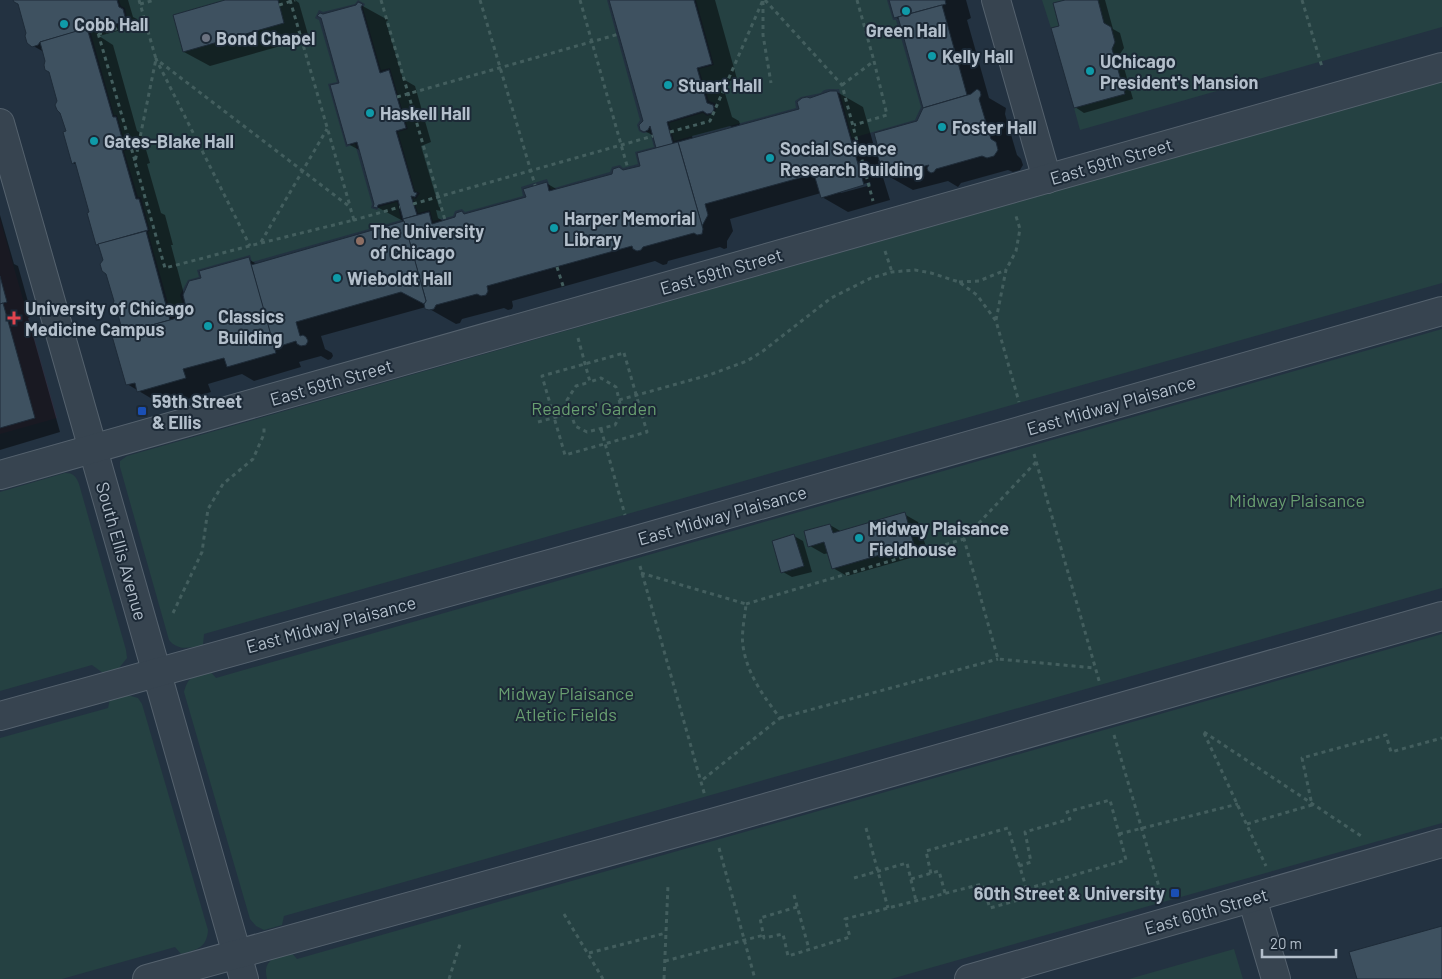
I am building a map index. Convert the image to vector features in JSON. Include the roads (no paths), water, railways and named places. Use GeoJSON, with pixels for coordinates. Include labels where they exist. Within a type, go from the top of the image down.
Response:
{"type":"FeatureCollection","features":[{"type":"Feature","properties":{"kind":"street"},"geometry":{"type":"LineString","coordinates":[[996,0],[1047,180]]}},
{"type":"Feature","properties":{"kind":"street","name":"East 59th Street"},"geometry":{"type":"LineString","coordinates":[[0,475],[1442,67]]}},
{"type":"Feature","properties":{"kind":"street","name":"South Ellis Avenue"},"geometry":{"type":"LineString","coordinates":[[0,123],[244,979]]}},
{"type":"Feature","properties":{"kind":"street","name":"East Midway Plaisance"},"geometry":{"type":"LineString","coordinates":[[0,716],[633,541],[1442,311]]}},
{"type":"Feature","properties":{"kind":"street"},"geometry":{"type":"LineString","coordinates":[[147,979],[1442,616]]}},
{"type":"Feature","properties":{"kind":"street","name":"East 60th Street"},"geometry":{"type":"LineString","coordinates":[[969,979],[1442,843]]}},
{"type":"Feature","properties":{"kind":"street"},"geometry":{"type":"LineString","coordinates":[[1252,898],[1276,979]]}},
{"type":"Feature","properties":{"kind":"place","name":"Green Hall"},"geometry":{"type":"Point","coordinates":[906,11]}},
{"type":"Feature","properties":{"kind":"place","name":"Cobb Hall"},"geometry":{"type":"Point","coordinates":[64,24]}},
{"type":"Feature","properties":{"kind":"place","name":"Bond Chapel"},"geometry":{"type":"Point","coordinates":[206,38]}},
{"type":"Feature","properties":{"kind":"place","name":"Kelly Hall"},"geometry":{"type":"Point","coordinates":[932,56]}},
{"type":"Feature","properties":{"kind":"place","name":"UChicago President's Mansion"},"geometry":{"type":"Point","coordinates":[1090,71]}},
{"type":"Feature","properties":{"kind":"place","name":"Stuart Hall"},"geometry":{"type":"Point","coordinates":[668,85]}},
{"type":"Feature","properties":{"kind":"place","name":"Haskell Hall"},"geometry":{"type":"Point","coordinates":[370,113]}},
{"type":"Feature","properties":{"kind":"place","name":"Foster Hall"},"geometry":{"type":"Point","coordinates":[942,127]}},
{"type":"Feature","properties":{"kind":"place","name":"Gates-Blake Hall"},"geometry":{"type":"Point","coordinates":[94,141]}},
{"type":"Feature","properties":{"kind":"place","name":"Social Science Research Building"},"geometry":{"type":"Point","coordinates":[770,158]}},
{"type":"Feature","properties":{"kind":"place","name":"Harper Memorial Library"},"geometry":{"type":"Point","coordinates":[554,228]}},
{"type":"Feature","properties":{"kind":"place","name":"The University of Chicago"},"geometry":{"type":"Point","coordinates":[360,241]}},
{"type":"Feature","properties":{"kind":"place","name":"Wieboldt Hall"},"geometry":{"type":"Point","coordinates":[337,278]}},
{"type":"Feature","properties":{"kind":"place","name":"University of Chicago Medicine Campus"},"geometry":{"type":"Point","coordinates":[14,318]}},
{"type":"Feature","properties":{"kind":"place","name":"Classics Building"},"geometry":{"type":"Point","coordinates":[208,326]}},
{"type":"Feature","properties":{"kind":"place","name":"59th Street & Ellis"},"geometry":{"type":"Point","coordinates":[142,411]}},
{"type":"Feature","properties":{"kind":"place","name":"Midway Plaisance Fieldhouse"},"geometry":{"type":"Point","coordinates":[859,538]}},
{"type":"Feature","properties":{"kind":"place","name":"60th Street & University"},"geometry":{"type":"Point","coordinates":[1175,893]}},
{"type":"Feature","properties":{"kind":"park label","name":"Readers' Garden"},"geometry":{"type":"Point","coordinates":[594,408]}},
{"type":"Feature","properties":{"kind":"park label","name":"Midway Plaisance"},"geometry":{"type":"Point","coordinates":[1297,500]}},
{"type":"Feature","properties":{"kind":"park label","name":"Midway Plaisance Atletic Fields"},"geometry":{"type":"Point","coordinates":[566,703]}}]}
